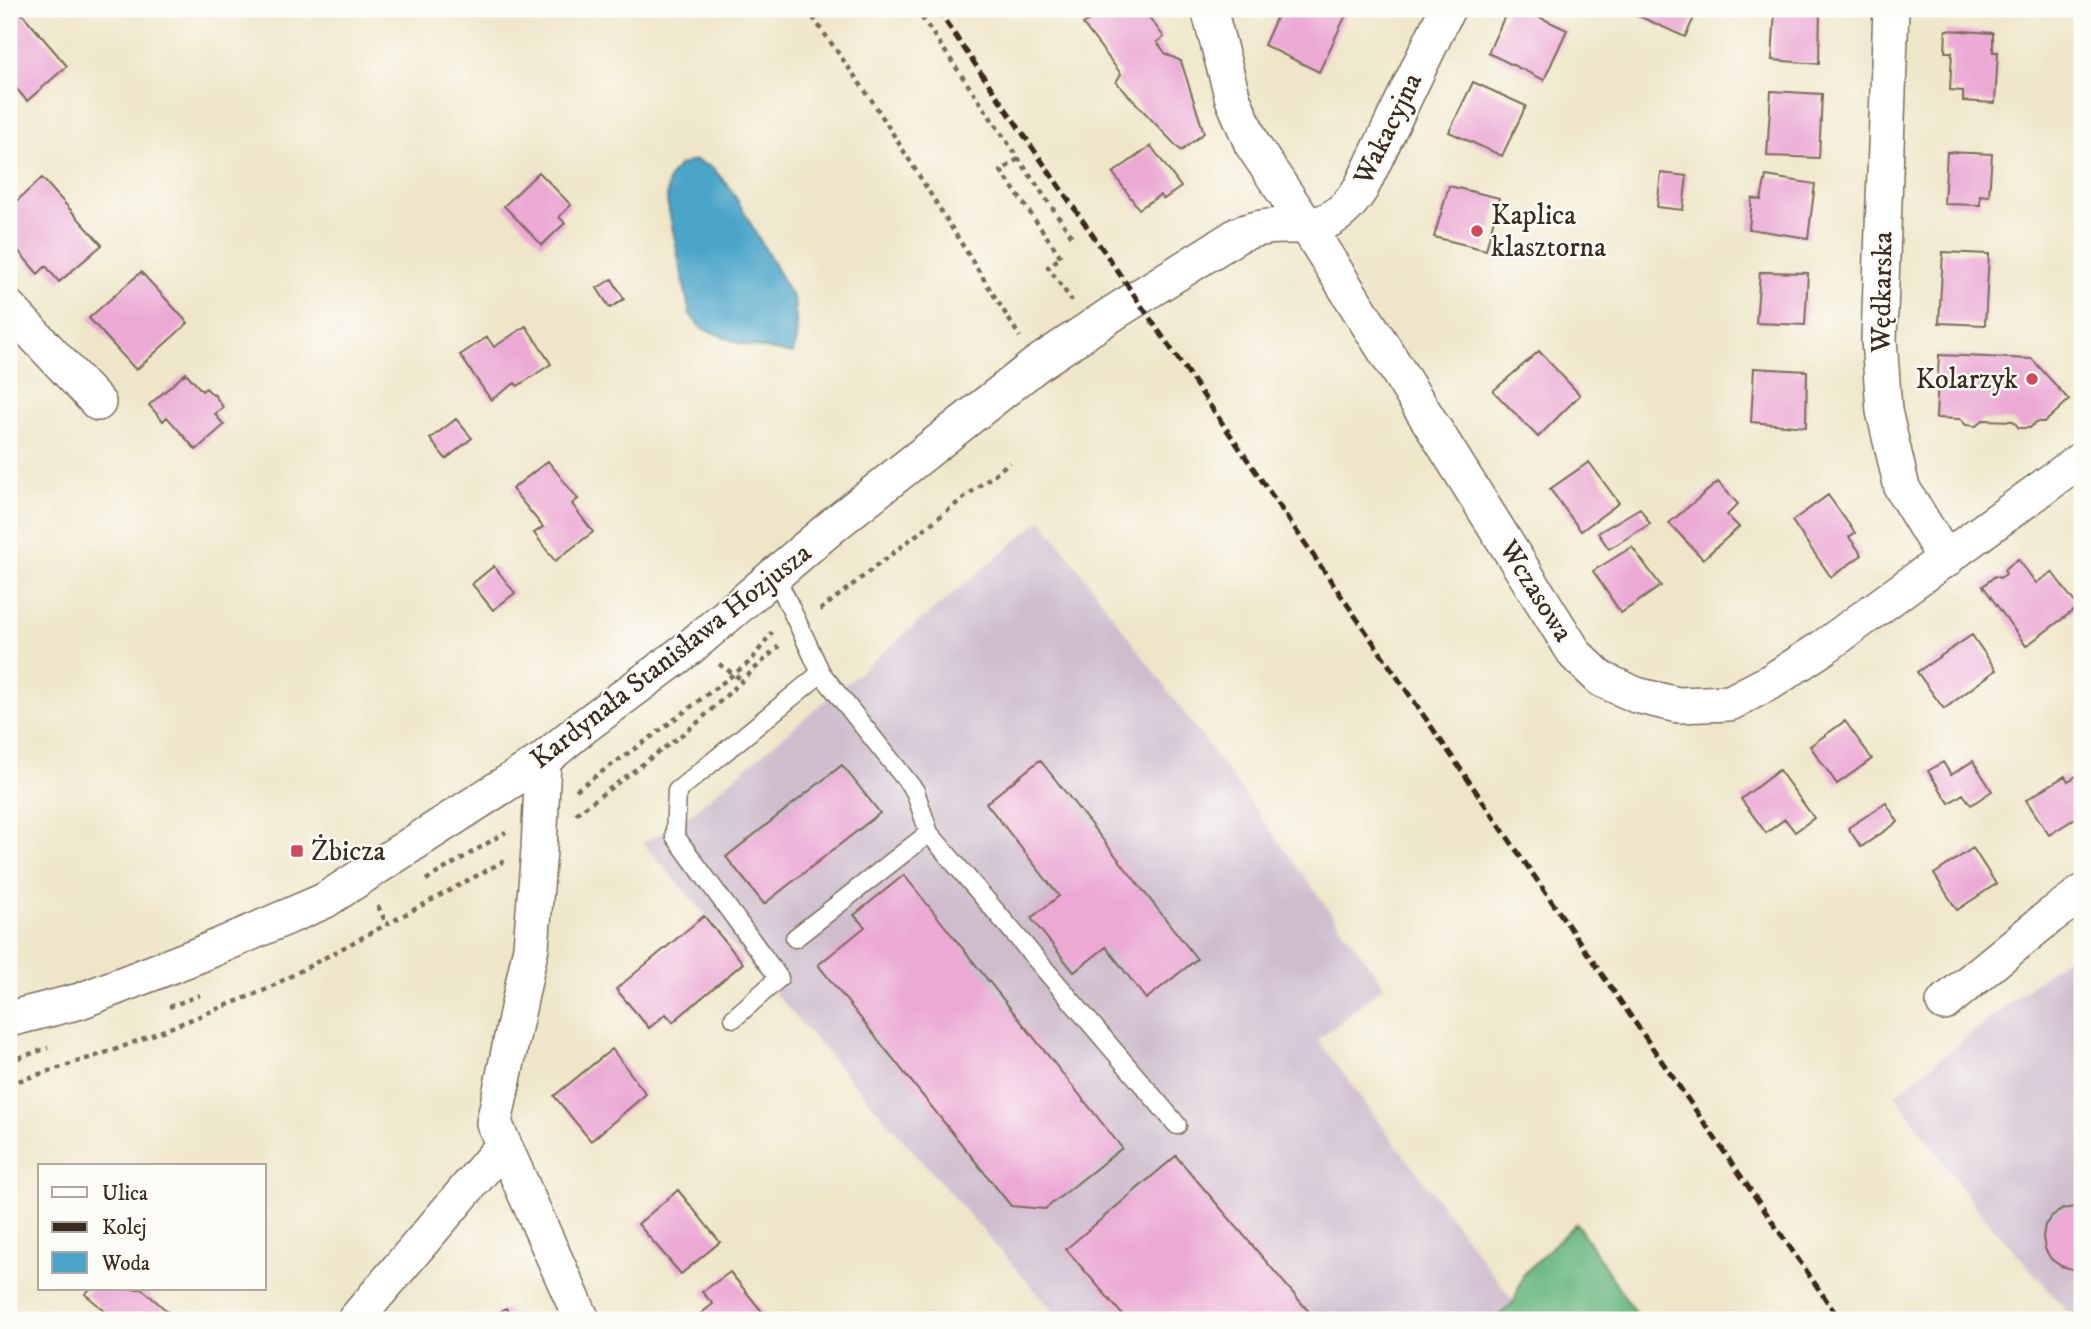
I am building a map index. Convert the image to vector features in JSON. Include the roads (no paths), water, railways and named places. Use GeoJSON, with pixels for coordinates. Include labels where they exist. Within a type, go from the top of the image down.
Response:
{"type":"FeatureCollection","features":[{"type":"Feature","properties":{"kind":"street","name":"Wczasowa"},"geometry":{"type":"LineString","coordinates":[[1209,9],[1241,121],[1252,144],[1307,226],[1576,655],[1601,679],[1636,695],[1678,705],[1730,703],[1772,681],[1824,647],[2082,460]]}},
{"type":"Feature","properties":{"kind":"street","name":"Wakacyjna"},"geometry":{"type":"LineString","coordinates":[[1307,226],[1333,218],[1344,211],[1356,195],[1447,9]]}},
{"type":"Feature","properties":{"kind":"street","name":"Wędkarska"},"geometry":{"type":"LineString","coordinates":[[1891,9],[1879,339],[1884,411],[1902,488],[1946,560]]}},
{"type":"Feature","properties":{"kind":"street","name":"Kardynała Stanisława Hozjusza"},"geometry":{"type":"LineString","coordinates":[[9,1020],[80,1001],[201,954],[324,901],[543,760],[689,648],[846,515],[1037,364],[1238,234],[1260,227],[1307,226]]}},
{"type":"Feature","properties":{"kind":"street"},"geometry":{"type":"LineString","coordinates":[[9,308],[98,403]]}},
{"type":"Feature","properties":{"kind":"street"},"geometry":{"type":"LineString","coordinates":[[543,760],[531,947],[494,1123],[582,1320]]}},
{"type":"Feature","properties":{"kind":"street"},"geometry":{"type":"LineString","coordinates":[[1944,1003],[2082,893]]}},
{"type":"Feature","properties":{"kind":"street"},"geometry":{"type":"LineString","coordinates":[[355,1320],[503,1146]]}},
{"type":"Feature","properties":{"kind":"lane"},"geometry":{"type":"LineString","coordinates":[[775,575],[821,673],[915,791],[929,833],[1177,1125]]}},
{"type":"Feature","properties":{"kind":"lane"},"geometry":{"type":"LineString","coordinates":[[734,1018],[779,978],[675,836],[677,791],[821,673]]}},
{"type":"Feature","properties":{"kind":"lane"},"geometry":{"type":"LineString","coordinates":[[795,938],[929,833]]}},
{"type":"Feature","properties":{"kind":"water"},"geometry":{"type":"Polygon","coordinates":[[[695,160],[713,168],[732,191],[794,300],[797,333],[793,354],[745,345],[701,328],[690,314],[667,201],[668,180],[678,166],[695,160]]]}},
{"type":"Feature","properties":{"kind":"railway"},"geometry":{"type":"LineString","coordinates":[[937,9],[1840,1320]]}},
{"type":"Feature","properties":{"kind":"place","name":"Kaplica klasztorna"},"geometry":{"type":"Point","coordinates":[1477,231]}},
{"type":"Feature","properties":{"kind":"place","name":"Kolarzyk"},"geometry":{"type":"Point","coordinates":[2032,379]}},
{"type":"Feature","properties":{"kind":"place","name":"Żbicza"},"geometry":{"type":"Point","coordinates":[297,851]}}]}
